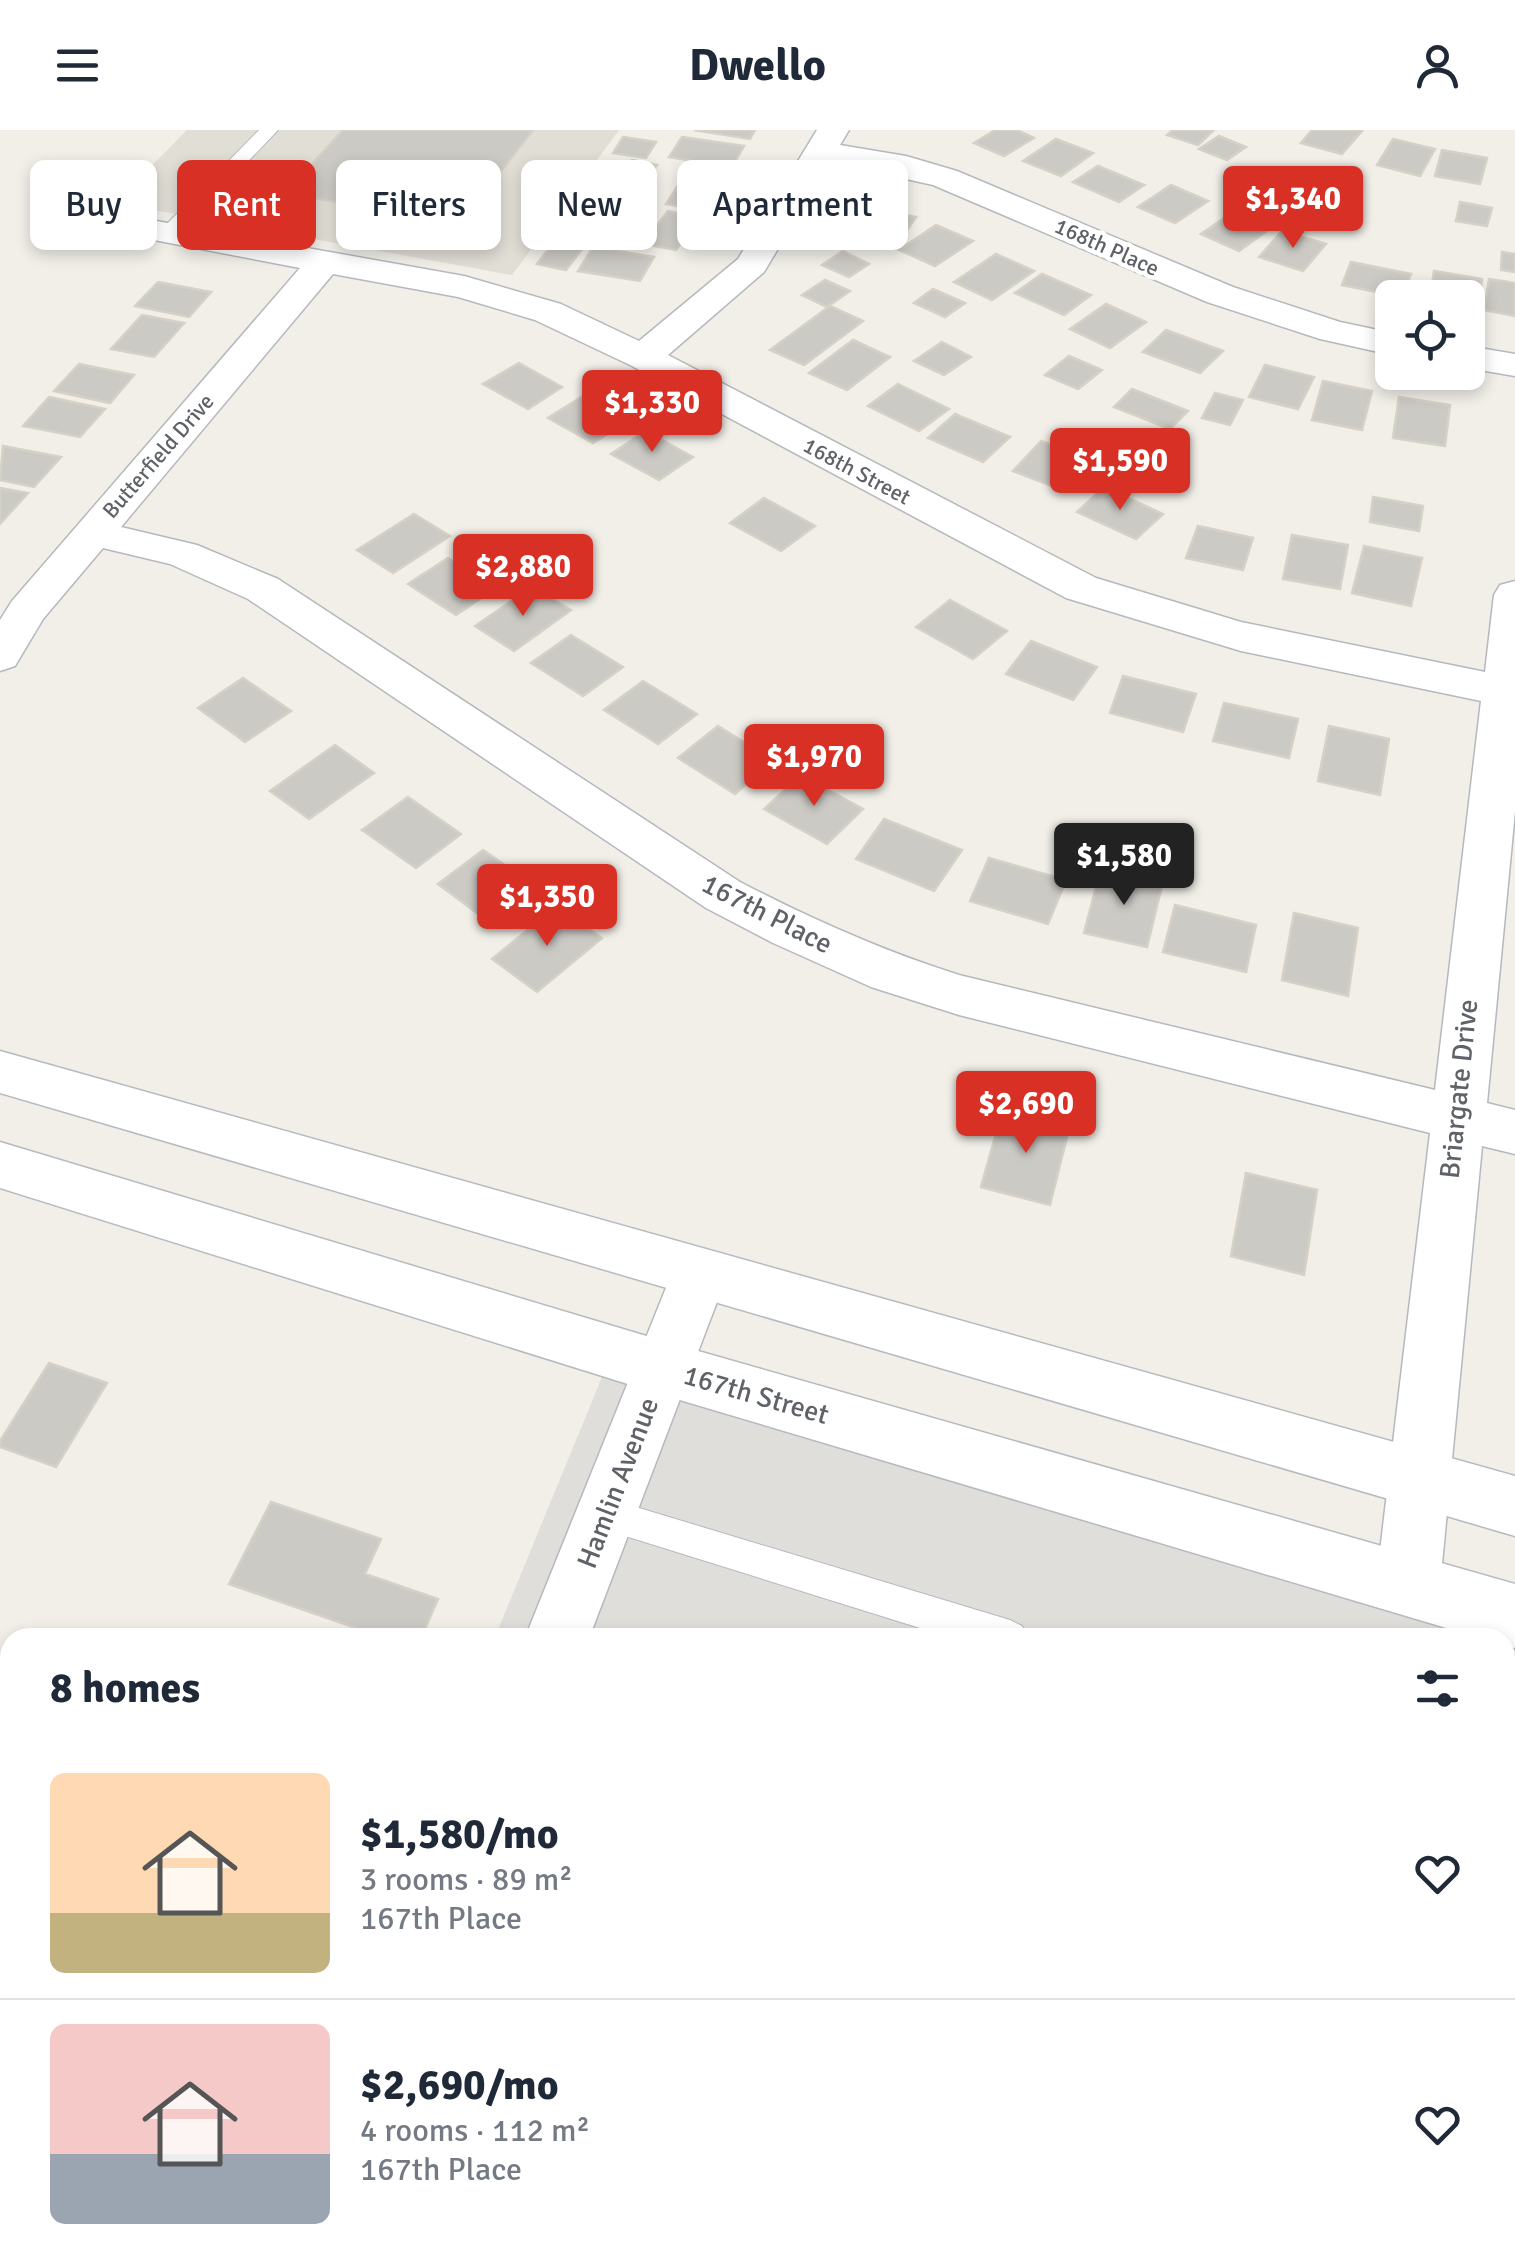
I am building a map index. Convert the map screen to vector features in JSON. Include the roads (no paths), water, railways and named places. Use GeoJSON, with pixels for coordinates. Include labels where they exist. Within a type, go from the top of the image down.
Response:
{"type":"FeatureCollection","features":[{"type":"Feature","properties":{"kind":"street","name":"168th Place"},"geometry":{"type":"LineString","coordinates":[[827,140],[945,178],[1231,301],[1327,331],[1375,341]]}},
{"type":"Feature","properties":{"kind":"street"},"geometry":{"type":"LineString","coordinates":[[643,357],[752,264],[827,140]]}},
{"type":"Feature","properties":{"kind":"street","name":"168th Street"},"geometry":{"type":"LineString","coordinates":[[157,231],[514,300],[643,357],[1007,550],[1112,600],[1234,635],[1509,691]]}},
{"type":"Feature","properties":{"kind":"street","name":"Butterfield Drive"},"geometry":{"type":"LineString","coordinates":[[0,656],[28,611],[92,533],[324,262]]}},
{"type":"Feature","properties":{"kind":"street"},"geometry":{"type":"LineString","coordinates":[[1485,360],[1515,365]]}},
{"type":"Feature","properties":{"kind":"street","name":"167th Place"},"geometry":{"type":"LineString","coordinates":[[92,533],[182,554],[263,589],[723,895],[806,938],[889,973],[959,995],[1515,1132]]}},
{"type":"Feature","properties":{"kind":"street","name":"Briargate Drive"},"geometry":{"type":"LineString","coordinates":[[1408,1585],[1456,1117],[1509,691],[1515,594]]}},
{"type":"Feature","properties":{"kind":"street"},"geometry":{"type":"LineString","coordinates":[[0,1072],[1515,1506]]}},
{"type":"Feature","properties":{"kind":"street","name":"167th Street"},"geometry":{"type":"LineString","coordinates":[[0,1165],[662,1368],[1515,1616]]}},
{"type":"Feature","properties":{"kind":"street","name":"Hamlin Avenue"},"geometry":{"type":"LineString","coordinates":[[561,1628],[700,1273]]}},
{"type":"Feature","properties":{"kind":"lane"},"geometry":{"type":"LineString","coordinates":[[157,231],[269,130]]}},
{"type":"Feature","properties":{"kind":"lane"},"geometry":{"type":"LineString","coordinates":[[606,1514],[977,1628]]}}]}
